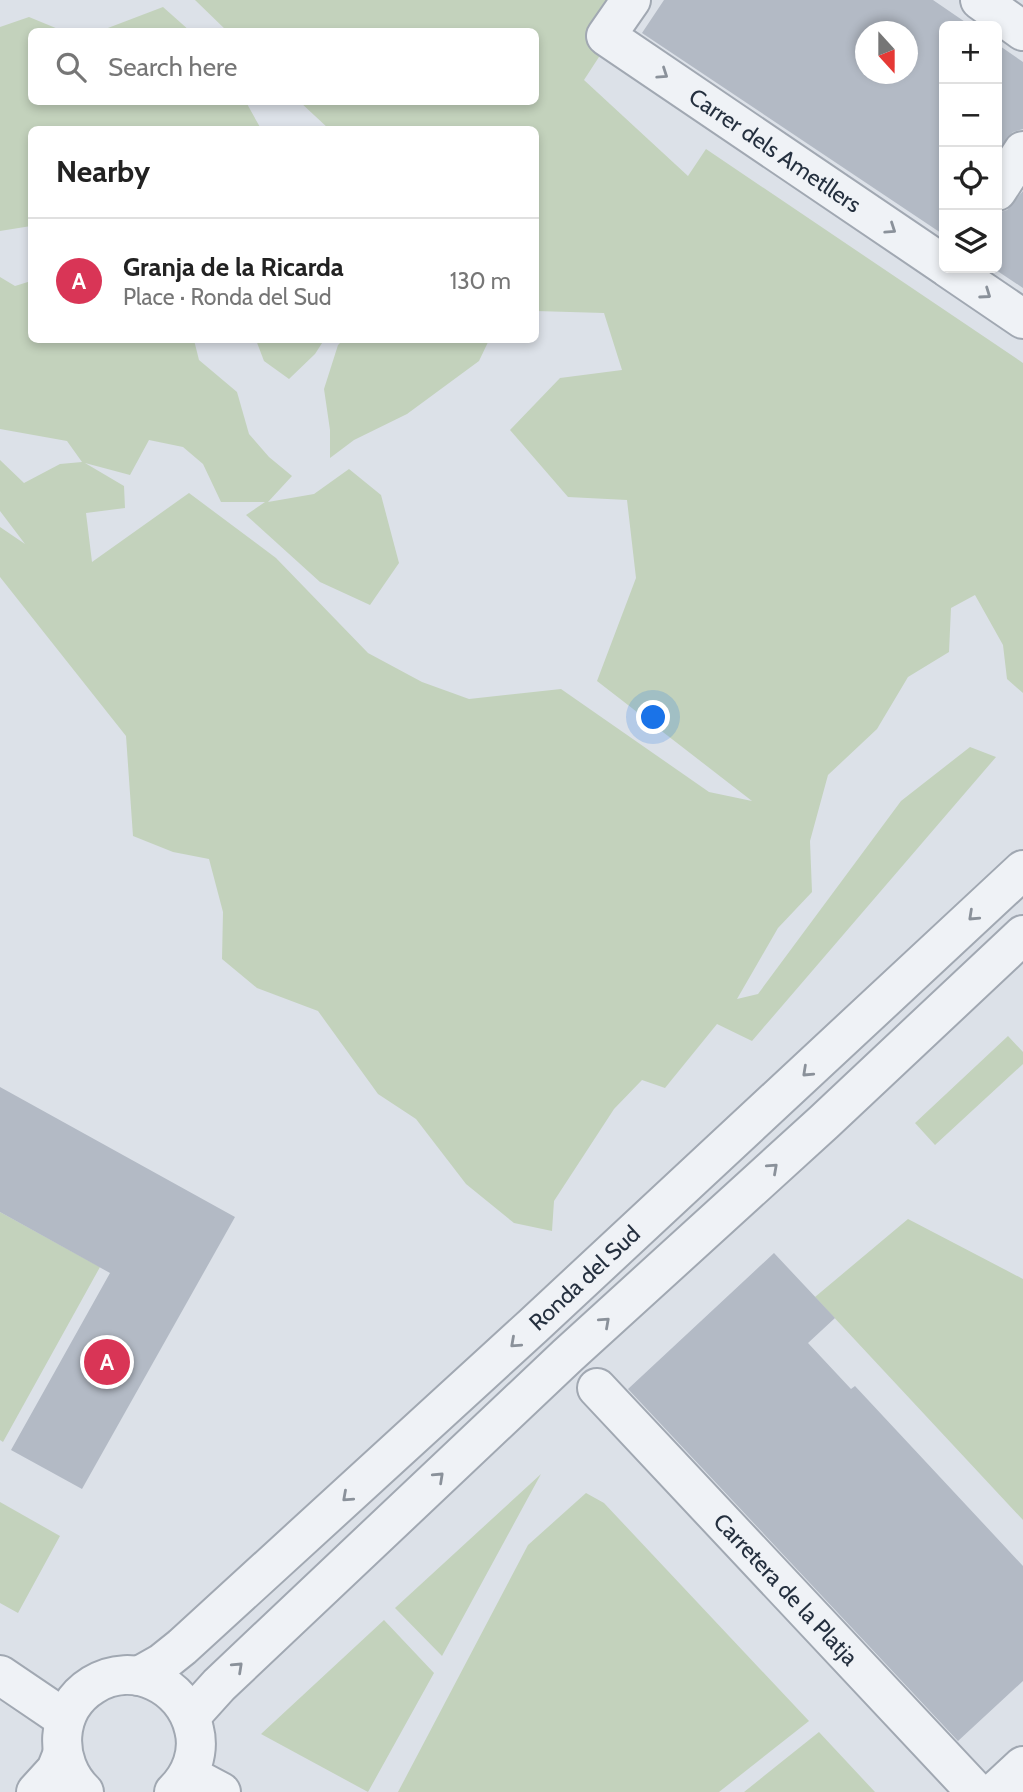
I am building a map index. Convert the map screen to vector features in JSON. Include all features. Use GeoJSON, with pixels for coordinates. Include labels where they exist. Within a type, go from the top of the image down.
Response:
{"type":"FeatureCollection","features":[{"type":"Feature","properties":{"kind":"street","name":"Carrer dels Ametllers"},"geometry":{"type":"LineString","coordinates":[[631,0],[606,36],[939,261]]}},
{"type":"Feature","properties":{"kind":"street"},"geometry":{"type":"LineString","coordinates":[[980,0],[1023,31]]}},
{"type":"Feature","properties":{"kind":"street"},"geometry":{"type":"LineString","coordinates":[[1002,183],[1023,151]]}},
{"type":"Feature","properties":{"kind":"street","name":"Carrer dels Ametllers"},"geometry":{"type":"LineString","coordinates":[[956,273],[1023,319]]}},
{"type":"Feature","properties":{"kind":"street","name":"Ronda del Sud"},"geometry":{"type":"LineString","coordinates":[[139,1676],[182,1647],[544,1317],[1023,870]]}},
{"type":"Feature","properties":{"kind":"street","name":"Ronda del Sud"},"geometry":{"type":"LineString","coordinates":[[191,1716],[219,1685],[547,1375],[824,1122],[1023,935]]}},
{"type":"Feature","properties":{"kind":"street","name":"Carretera de la Platja"},"geometry":{"type":"LineString","coordinates":[[597,1388],[976,1792]]}},
{"type":"Feature","properties":{"kind":"street"},"geometry":{"type":"LineString","coordinates":[[0,1675],[64,1737],[75,1783],[84,1792]]}},
{"type":"Feature","properties":{"kind":"street"},"geometry":{"type":"LineString","coordinates":[[36,1792],[56,1770],[76,1700],[93,1685],[113,1677],[139,1676],[157,1681],[171,1689],[183,1701],[191,1716],[196,1736],[194,1786]]}},
{"type":"Feature","properties":{"kind":"street"},"geometry":{"type":"LineString","coordinates":[[995,1792],[1023,1766]]}},
{"type":"Feature","properties":{"kind":"green space"},"geometry":{"type":"Polygon","coordinates":[[[195,0],[636,0],[584,80],[688,176],[706,149],[1023,363],[1023,693],[1007,679],[1003,645],[975,595],[951,608],[949,652],[908,677],[877,729],[828,775],[810,841],[812,892],[778,928],[737,999],[758,994],[901,801],[970,747],[996,757],[752,1041],[717,1024],[665,1088],[642,1080],[614,1109],[554,1201],[552,1231],[514,1223],[466,1184],[416,1119],[378,1094],[318,1011],[257,988],[222,959],[223,912],[209,859],[173,852],[133,836],[126,736],[0,577],[0,527],[25,544],[0,511],[0,460],[24,483],[60,464],[82,462],[67,441],[0,429],[0,277],[15,286],[28,282],[28,343],[195,343],[199,360],[237,392],[249,434],[269,457],[292,476],[268,502],[314,494],[349,469],[381,495],[399,563],[370,605],[320,582],[246,515],[265,502],[221,502],[203,464],[183,447],[149,440],[130,475],[85,463],[124,486],[125,508],[86,513],[92,562],[189,493],[276,558],[368,653],[422,682],[469,699],[561,689],[709,792],[752,801],[597,681],[636,578],[627,500],[568,497],[510,430],[560,378],[622,370],[604,313],[539,311],[539,126],[326,126],[303,105],[539,105],[539,28],[224,28],[195,0]]]}},
{"type":"Feature","properties":{"kind":"green space"},"geometry":{"type":"Polygon","coordinates":[[[163,7],[187,28],[108,28],[163,7]]]}},
{"type":"Feature","properties":{"kind":"green space"},"geometry":{"type":"Polygon","coordinates":[[[29,17],[56,28],[28,28],[28,105],[248,105],[259,126],[28,126],[28,226],[0,231],[0,27],[29,17]]]}},
{"type":"Feature","properties":{"kind":"green space"},"geometry":{"type":"Polygon","coordinates":[[[257,343],[322,343],[315,354],[289,379],[264,361],[257,343]]]}},
{"type":"Feature","properties":{"kind":"green space"},"geometry":{"type":"Polygon","coordinates":[[[488,343],[479,361],[407,414],[354,440],[330,458],[330,430],[324,389],[338,345],[488,343]]]}},
{"type":"Feature","properties":{"kind":"green space"},"geometry":{"type":"Polygon","coordinates":[[[1008,1036],[1023,1052],[1023,1064],[935,1145],[915,1123],[1008,1036]]]}},
{"type":"Feature","properties":{"kind":"green space"},"geometry":{"type":"Polygon","coordinates":[[[0,1212],[100,1267],[3,1442],[0,1440],[0,1212]]]}},
{"type":"Feature","properties":{"kind":"green space"},"geometry":{"type":"Polygon","coordinates":[[[908,1219],[1023,1279],[1023,1520],[815,1297],[908,1219]]]}},
{"type":"Feature","properties":{"kind":"green space"},"geometry":{"type":"Polygon","coordinates":[[[541,1474],[442,1656],[395,1608],[541,1474]]]}},
{"type":"Feature","properties":{"kind":"green space"},"geometry":{"type":"Polygon","coordinates":[[[586,1493],[604,1503],[809,1721],[719,1792],[398,1792],[528,1545],[586,1493]]]}},
{"type":"Feature","properties":{"kind":"green space"},"geometry":{"type":"Polygon","coordinates":[[[0,1502],[60,1536],[18,1613],[0,1603],[0,1502]]]}},
{"type":"Feature","properties":{"kind":"green space"},"geometry":{"type":"Polygon","coordinates":[[[384,1620],[434,1673],[368,1792],[261,1734],[384,1620]]]}},
{"type":"Feature","properties":{"kind":"green space"},"geometry":{"type":"Polygon","coordinates":[[[819,1732],[875,1792],[744,1792],[819,1732]]]}},
{"type":"Feature","properties":{"kind":"building"},"geometry":{"type":"Polygon","coordinates":[[[664,0],[933,0],[964,21],[939,21],[939,232],[642,33],[664,0]]]}},
{"type":"Feature","properties":{"kind":"building"},"geometry":{"type":"Polygon","coordinates":[[[1002,47],[1023,62],[1023,129],[1013,132],[1002,145],[1002,47]]]}},
{"type":"Feature","properties":{"kind":"building"},"geometry":{"type":"Polygon","coordinates":[[[1023,191],[1023,288],[1000,273],[1002,212],[1007,210],[1023,191]]]}},
{"type":"Feature","properties":{"kind":"building"},"geometry":{"type":"Polygon","coordinates":[[[0,1087],[235,1217],[82,1489],[11,1450],[110,1273],[0,1212],[0,1087]]]}},
{"type":"Feature","properties":{"kind":"building"},"geometry":{"type":"Polygon","coordinates":[[[774,1253],[835,1318],[808,1343],[851,1389],[855,1386],[1023,1566],[1023,1681],[958,1741],[628,1389],[774,1253]]]}},
{"type":"Feature","properties":{"kind":"place","name":"Granja de la Ricarda"},"geometry":{"type":"Point","coordinates":[107,1362]}}]}
